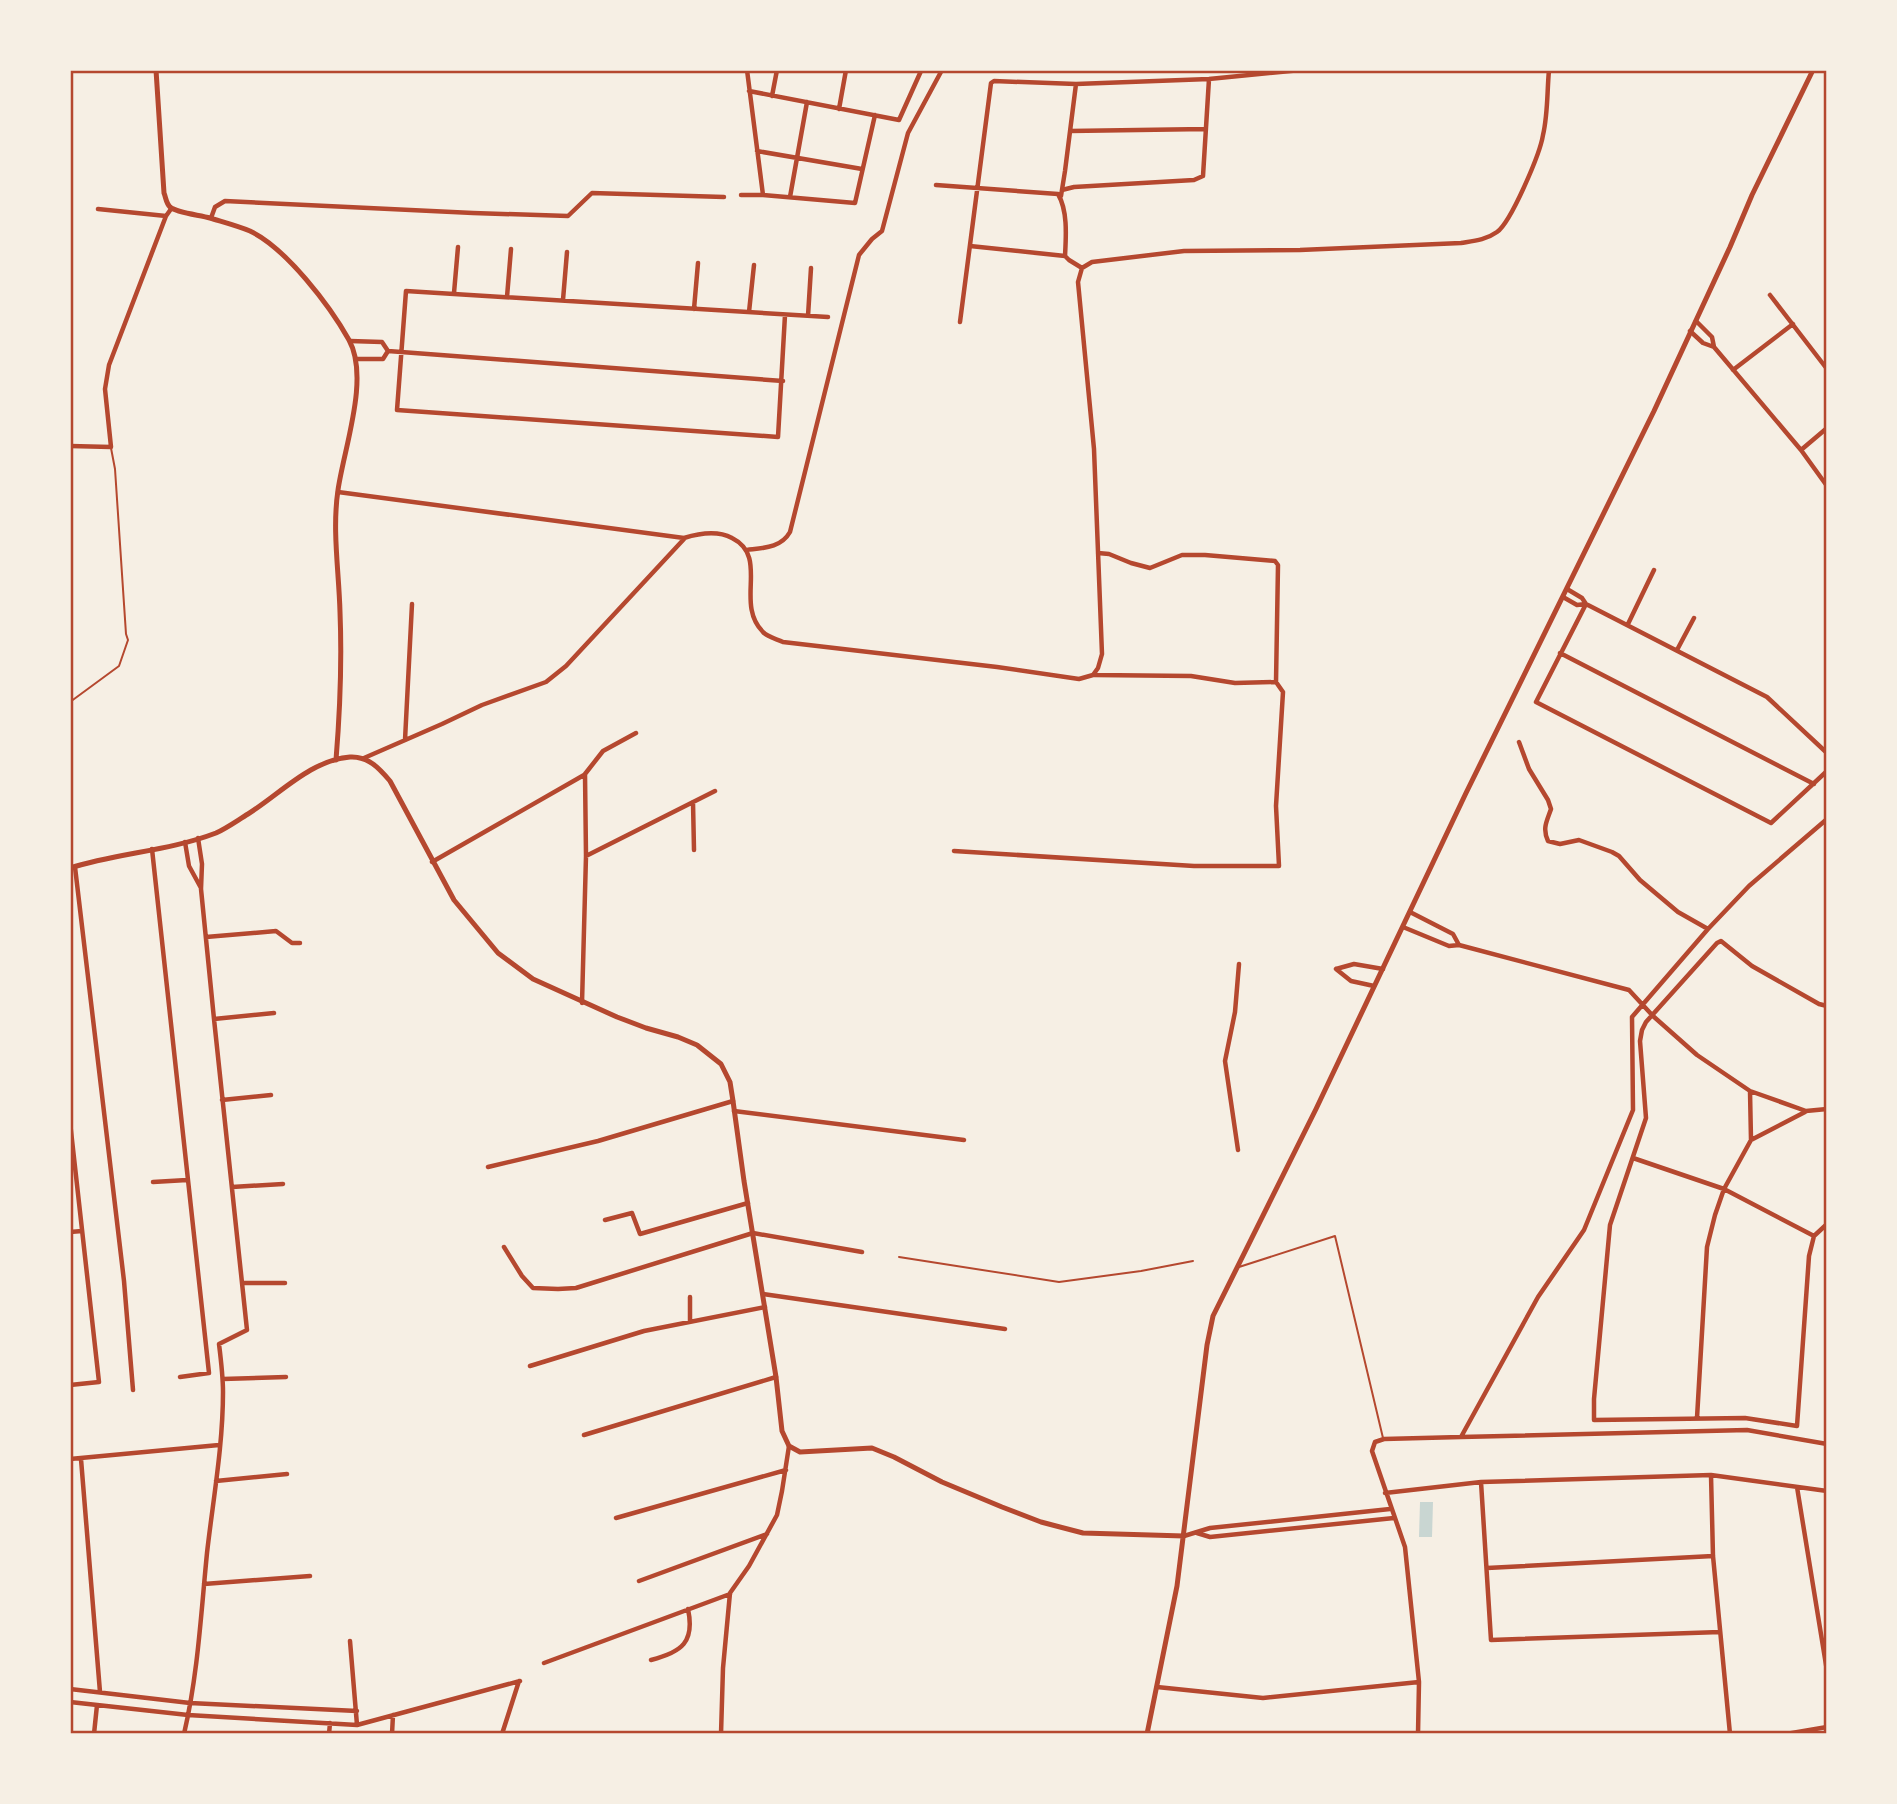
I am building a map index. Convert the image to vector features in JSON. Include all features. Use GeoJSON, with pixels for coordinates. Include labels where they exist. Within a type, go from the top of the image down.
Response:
{"type":"FeatureCollection","features":[{"type":"Feature","properties":{"kind":"street"},"geometry":{"type":"LineString","coordinates":[[156,70],[164,192],[171,209],[250,231],[269,242],[296,268],[338,323],[356,359],[357,391],[338,492],[336,529],[340,615],[340,706],[336,760]]}},
{"type":"Feature","properties":{"kind":"street"},"geometry":{"type":"LineString","coordinates":[[747,70],[763,195]]}},
{"type":"Feature","properties":{"kind":"street"},"geometry":{"type":"LineString","coordinates":[[772,96],[777,70]]}},
{"type":"Feature","properties":{"kind":"street"},"geometry":{"type":"LineString","coordinates":[[839,108],[846,70]]}},
{"type":"Feature","properties":{"kind":"street"},"geometry":{"type":"LineString","coordinates":[[749,91],[900,120],[922,71],[920,70]]}},
{"type":"Feature","properties":{"kind":"street"},"geometry":{"type":"LineString","coordinates":[[747,550],[780,543],[790,532],[859,255],[882,231],[908,133],[942,70]]}},
{"type":"Feature","properties":{"kind":"street"},"geometry":{"type":"LineString","coordinates":[[960,322],[991,83],[998,80],[1076,84],[1209,79],[1301,70]]}},
{"type":"Feature","properties":{"kind":"street"},"geometry":{"type":"LineString","coordinates":[[1093,675],[1102,654],[1094,449],[1078,282],[1082,268],[1092,262],[1184,250],[1300,250],[1482,240],[1506,224],[1535,160],[1543,136],[1549,70]]}},
{"type":"Feature","properties":{"kind":"street"},"geometry":{"type":"LineString","coordinates":[[1147,1734],[1177,1586],[1207,1345],[1213,1316],[1654,411],[1752,195],[1813,70]]}},
{"type":"Feature","properties":{"kind":"street"},"geometry":{"type":"LineString","coordinates":[[936,185],[1053,194],[1085,186],[1199,178],[1204,171],[1209,79]]}},
{"type":"Feature","properties":{"kind":"street"},"geometry":{"type":"LineString","coordinates":[[1065,256],[1061,193],[1076,84]]}},
{"type":"Feature","properties":{"kind":"street"},"geometry":{"type":"LineString","coordinates":[[790,197],[807,102]]}},
{"type":"Feature","properties":{"kind":"street"},"geometry":{"type":"LineString","coordinates":[[741,195],[855,203],[875,116]]}},
{"type":"Feature","properties":{"kind":"street"},"geometry":{"type":"LineString","coordinates":[[1070,131],[1206,129]]}},
{"type":"Feature","properties":{"kind":"street"},"geometry":{"type":"LineString","coordinates":[[757,151],[863,169]]}},
{"type":"Feature","properties":{"kind":"street"},"geometry":{"type":"LineString","coordinates":[[211,218],[215,207],[225,201],[473,214],[568,215],[592,193],[724,197]]}},
{"type":"Feature","properties":{"kind":"street"},"geometry":{"type":"LineString","coordinates":[[98,209],[166,216]]}},
{"type":"Feature","properties":{"kind":"street"},"geometry":{"type":"LineString","coordinates":[[70,446],[111,447],[105,389],[109,365],[171,209]]}},
{"type":"Feature","properties":{"kind":"street"},"geometry":{"type":"LineString","coordinates":[[970,246],[1065,256],[1082,268]]}},
{"type":"Feature","properties":{"kind":"street"},"geometry":{"type":"LineString","coordinates":[[454,293],[458,247]]}},
{"type":"Feature","properties":{"kind":"street"},"geometry":{"type":"LineString","coordinates":[[507,297],[512,249]]}},
{"type":"Feature","properties":{"kind":"street"},"geometry":{"type":"LineString","coordinates":[[563,300],[567,252]]}},
{"type":"Feature","properties":{"kind":"street"},"geometry":{"type":"LineString","coordinates":[[694,309],[698,263]]}},
{"type":"Feature","properties":{"kind":"street"},"geometry":{"type":"LineString","coordinates":[[750,313],[754,265]]}},
{"type":"Feature","properties":{"kind":"street"},"geometry":{"type":"LineString","coordinates":[[808,316],[811,268]]}},
{"type":"Feature","properties":{"kind":"street"},"geometry":{"type":"LineString","coordinates":[[785,315],[778,438],[397,410],[406,291],[828,317]]}},
{"type":"Feature","properties":{"kind":"street"},"geometry":{"type":"LineString","coordinates":[[1770,295],[1827,369]]}},
{"type":"Feature","properties":{"kind":"street"},"geometry":{"type":"LineString","coordinates":[[1695,320],[1712,337],[1714,347],[1801,450],[1827,486]]}},
{"type":"Feature","properties":{"kind":"street"},"geometry":{"type":"LineString","coordinates":[[1733,370],[1793,324]]}},
{"type":"Feature","properties":{"kind":"street"},"geometry":{"type":"LineString","coordinates":[[1690,331],[1703,343],[1714,347]]}},
{"type":"Feature","properties":{"kind":"street"},"geometry":{"type":"LineString","coordinates":[[349,341],[382,342],[388,351]]}},
{"type":"Feature","properties":{"kind":"street"},"geometry":{"type":"LineString","coordinates":[[388,351],[783,380]]}},
{"type":"Feature","properties":{"kind":"street"},"geometry":{"type":"LineString","coordinates":[[356,359],[383,359],[388,351]]}},
{"type":"Feature","properties":{"kind":"street"},"geometry":{"type":"LineString","coordinates":[[1801,450],[1827,428]]}},
{"type":"Feature","properties":{"kind":"street"},"geometry":{"type":"LineString","coordinates":[[338,492],[684,538],[701,533],[724,534],[739,541],[747,550],[752,567],[749,593],[754,617],[764,634],[783,642],[1079,679],[1093,675],[1191,676],[1235,683],[1276,682]]}},
{"type":"Feature","properties":{"kind":"street"},"geometry":{"type":"LineString","coordinates":[[133,1390],[124,1281],[72,868],[218,832],[316,768],[336,760],[365,758],[482,705],[546,682],[566,666],[684,538]]}},
{"type":"Feature","properties":{"kind":"street"},"geometry":{"type":"LineString","coordinates":[[954,851],[1194,866],[1279,866],[1276,806],[1283,692],[1276,682],[1278,565],[1275,561],[1182,555],[1150,568],[1131,564],[1104,552],[1098,553]]}},
{"type":"Feature","properties":{"kind":"street"},"geometry":{"type":"LineString","coordinates":[[1628,624],[1654,570]]}},
{"type":"Feature","properties":{"kind":"street"},"geometry":{"type":"LineString","coordinates":[[1567,589],[1582,598],[1586,604],[1767,697],[1827,753]]}},
{"type":"Feature","properties":{"kind":"street"},"geometry":{"type":"LineString","coordinates":[[1563,597],[1577,605],[1586,604]]}},
{"type":"Feature","properties":{"kind":"street"},"geometry":{"type":"LineString","coordinates":[[405,740],[412,604]]}},
{"type":"Feature","properties":{"kind":"street"},"geometry":{"type":"LineString","coordinates":[[1586,604],[1536,702],[1771,823],[1827,771]]}},
{"type":"Feature","properties":{"kind":"street"},"geometry":{"type":"LineString","coordinates":[[1676,650],[1694,618]]}},
{"type":"Feature","properties":{"kind":"street"},"geometry":{"type":"LineString","coordinates":[[1560,653],[1814,783]]}},
{"type":"Feature","properties":{"kind":"street"},"geometry":{"type":"LineString","coordinates":[[432,862],[584,774],[603,751],[636,733]]}},
{"type":"Feature","properties":{"kind":"street"},"geometry":{"type":"LineString","coordinates":[[1519,742],[1529,769],[1551,809],[1544,833],[1548,841],[1560,844],[1579,840],[1612,852],[1678,912],[1707,929]]}},
{"type":"Feature","properties":{"kind":"street"},"geometry":{"type":"LineString","coordinates":[[365,758],[390,780],[454,901],[498,953],[533,979],[582,1003],[697,1045],[721,1064],[730,1082],[782,1430],[789,1446],[777,1515],[749,1566],[730,1593],[723,1668],[721,1734]]}},
{"type":"Feature","properties":{"kind":"street"},"geometry":{"type":"LineString","coordinates":[[582,1003],[586,856],[584,774]]}},
{"type":"Feature","properties":{"kind":"street"},"geometry":{"type":"LineString","coordinates":[[586,856],[715,790]]}},
{"type":"Feature","properties":{"kind":"street"},"geometry":{"type":"LineString","coordinates":[[693,802],[694,850]]}},
{"type":"Feature","properties":{"kind":"street"},"geometry":{"type":"LineString","coordinates":[[1461,1437],[1538,1297],[1584,1230],[1633,1110],[1632,1017],[1707,929],[1749,886],[1827,819]]}},
{"type":"Feature","properties":{"kind":"street"},"geometry":{"type":"LineString","coordinates":[[184,1734],[201,1628],[219,1446],[223,1379],[219,1344],[247,1331],[198,838]]}},
{"type":"Feature","properties":{"kind":"street"},"geometry":{"type":"LineString","coordinates":[[185,842],[189,866],[201,889]]}},
{"type":"Feature","properties":{"kind":"street"},"geometry":{"type":"LineString","coordinates":[[152,849],[209,1373],[180,1377]]}},
{"type":"Feature","properties":{"kind":"street"},"geometry":{"type":"LineString","coordinates":[[1410,912],[1453,934],[1459,945]]}},
{"type":"Feature","properties":{"kind":"street"},"geometry":{"type":"LineString","coordinates":[[1403,927],[1449,946],[1459,945],[1629,990],[1653,1016],[1697,1055],[1750,1091],[1806,1111]]}},
{"type":"Feature","properties":{"kind":"street"},"geometry":{"type":"LineString","coordinates":[[206,937],[276,931],[292,943],[300,943]]}},
{"type":"Feature","properties":{"kind":"street"},"geometry":{"type":"LineString","coordinates":[[1827,1006],[1752,966],[1721,941],[1642,1030],[1640,1041],[1646,1118],[1610,1225],[1594,1420],[1745,1418],[1797,1426],[1809,1256],[1814,1236],[1827,1224]]}},
{"type":"Feature","properties":{"kind":"street"},"geometry":{"type":"LineString","coordinates":[[1238,1150],[1225,1061],[1235,1012],[1239,964]]}},
{"type":"Feature","properties":{"kind":"street"},"geometry":{"type":"LineString","coordinates":[[1374,986],[1351,981],[1336,969],[1354,964],[1384,969]]}},
{"type":"Feature","properties":{"kind":"street"},"geometry":{"type":"LineString","coordinates":[[214,1019],[274,1013]]}},
{"type":"Feature","properties":{"kind":"street"},"geometry":{"type":"LineString","coordinates":[[1697,1418],[1707,1247],[1714,1215],[1724,1189],[1751,1140],[1750,1091]]}},
{"type":"Feature","properties":{"kind":"street"},"geometry":{"type":"LineString","coordinates":[[222,1100],[271,1095]]}},
{"type":"Feature","properties":{"kind":"street"},"geometry":{"type":"LineString","coordinates":[[488,1167],[598,1141],[733,1101]]}},
{"type":"Feature","properties":{"kind":"street"},"geometry":{"type":"LineString","coordinates":[[1751,1140],[1806,1111],[1827,1109]]}},
{"type":"Feature","properties":{"kind":"street"},"geometry":{"type":"LineString","coordinates":[[734,1111],[964,1140]]}},
{"type":"Feature","properties":{"kind":"street"},"geometry":{"type":"LineString","coordinates":[[70,1122],[72,1167],[99,1382],[70,1385]]}},
{"type":"Feature","properties":{"kind":"street"},"geometry":{"type":"LineString","coordinates":[[1633,1158],[1724,1189],[1814,1236]]}},
{"type":"Feature","properties":{"kind":"street"},"geometry":{"type":"LineString","coordinates":[[153,1182],[188,1180]]}},
{"type":"Feature","properties":{"kind":"street"},"geometry":{"type":"LineString","coordinates":[[232,1187],[283,1184]]}},
{"type":"Feature","properties":{"kind":"street"},"geometry":{"type":"LineString","coordinates":[[606,1220],[632,1213],[640,1234],[748,1203]]}},
{"type":"Feature","properties":{"kind":"street"},"geometry":{"type":"LineString","coordinates":[[70,1232],[82,1231]]}},
{"type":"Feature","properties":{"kind":"street"},"geometry":{"type":"LineString","coordinates":[[504,1247],[533,1288],[558,1290],[576,1288],[754,1233],[862,1251]]}},
{"type":"Feature","properties":{"kind":"street"},"geometry":{"type":"LineString","coordinates":[[242,1283],[285,1283]]}},
{"type":"Feature","properties":{"kind":"street"},"geometry":{"type":"LineString","coordinates":[[763,1294],[1005,1329]]}},
{"type":"Feature","properties":{"kind":"street"},"geometry":{"type":"LineString","coordinates":[[690,1297],[690,1321]]}},
{"type":"Feature","properties":{"kind":"street"},"geometry":{"type":"LineString","coordinates":[[530,1366],[644,1331],[765,1307]]}},
{"type":"Feature","properties":{"kind":"street"},"geometry":{"type":"LineString","coordinates":[[223,1379],[286,1377]]}},
{"type":"Feature","properties":{"kind":"street"},"geometry":{"type":"LineString","coordinates":[[584,1435],[776,1377]]}},
{"type":"Feature","properties":{"kind":"street"},"geometry":{"type":"LineString","coordinates":[[1418,1734],[1419,1682],[1405,1547],[1372,1451],[1375,1442],[1384,1439],[1748,1430],[1827,1444]]}},
{"type":"Feature","properties":{"kind":"street"},"geometry":{"type":"LineString","coordinates":[[70,1459],[219,1446]]}},
{"type":"Feature","properties":{"kind":"street"},"geometry":{"type":"LineString","coordinates":[[789,1446],[800,1452],[872,1448],[1002,1507],[1041,1522],[1083,1533],[1184,1536],[1210,1528],[1390,1509]]}},
{"type":"Feature","properties":{"kind":"street"},"geometry":{"type":"LineString","coordinates":[[81,1458],[100,1692]]}},
{"type":"Feature","properties":{"kind":"street"},"geometry":{"type":"LineString","coordinates":[[617,1518],[786,1470]]}},
{"type":"Feature","properties":{"kind":"street"},"geometry":{"type":"LineString","coordinates":[[215,1481],[288,1474]]}},
{"type":"Feature","properties":{"kind":"street"},"geometry":{"type":"LineString","coordinates":[[1385,1493],[1481,1482],[1711,1475],[1827,1491]]}},
{"type":"Feature","properties":{"kind":"street"},"geometry":{"type":"LineString","coordinates":[[1711,1475],[1713,1556],[1730,1734]]}},
{"type":"Feature","properties":{"kind":"street"},"geometry":{"type":"LineString","coordinates":[[1481,1482],[1491,1640],[1720,1632]]}},
{"type":"Feature","properties":{"kind":"street"},"geometry":{"type":"LineString","coordinates":[[1797,1487],[1827,1671]]}},
{"type":"Feature","properties":{"kind":"street"},"geometry":{"type":"LineString","coordinates":[[1197,1533],[1210,1537],[1394,1518]]}},
{"type":"Feature","properties":{"kind":"street"},"geometry":{"type":"LineString","coordinates":[[639,1581],[768,1534]]}},
{"type":"Feature","properties":{"kind":"street"},"geometry":{"type":"LineString","coordinates":[[1487,1568],[1713,1556]]}},
{"type":"Feature","properties":{"kind":"street"},"geometry":{"type":"LineString","coordinates":[[204,1584],[310,1576]]}},
{"type":"Feature","properties":{"kind":"street"},"geometry":{"type":"LineString","coordinates":[[544,1664],[730,1593]]}},
{"type":"Feature","properties":{"kind":"street"},"geometry":{"type":"LineString","coordinates":[[652,1660],[682,1648],[689,1636],[691,1624],[688,1609]]}},
{"type":"Feature","properties":{"kind":"street"},"geometry":{"type":"LineString","coordinates":[[351,1641],[357,1725]]}},
{"type":"Feature","properties":{"kind":"street"},"geometry":{"type":"LineString","coordinates":[[70,1702],[188,1715],[357,1725],[520,1681],[502,1734]]}},
{"type":"Feature","properties":{"kind":"street"},"geometry":{"type":"LineString","coordinates":[[1157,1687],[1263,1698],[1419,1682]]}},
{"type":"Feature","properties":{"kind":"street"},"geometry":{"type":"LineString","coordinates":[[70,1689],[190,1703],[356,1711]]}},
{"type":"Feature","properties":{"kind":"street"},"geometry":{"type":"LineString","coordinates":[[94,1734],[97,1705]]}},
{"type":"Feature","properties":{"kind":"street"},"geometry":{"type":"LineString","coordinates":[[392,1734],[393,1715]]}},
{"type":"Feature","properties":{"kind":"street"},"geometry":{"type":"LineString","coordinates":[[329,1734],[330,1723]]}},
{"type":"Feature","properties":{"kind":"street"},"geometry":{"type":"LineString","coordinates":[[1786,1734],[1827,1727]]}},
{"type":"Feature","properties":{"kind":"lane"},"geometry":{"type":"LineString","coordinates":[[70,702],[119,666],[128,640],[111,447]]}},
{"type":"Feature","properties":{"kind":"lane"},"geometry":{"type":"LineString","coordinates":[[1238,1267],[1335,1236],[1384,1439]]}},
{"type":"Feature","properties":{"kind":"lane"},"geometry":{"type":"LineString","coordinates":[[899,1257],[1059,1282],[1193,1261]]}},
{"type":"Feature","properties":{"kind":"shaded area"},"geometry":{"type":"Polygon","coordinates":[[[1420,1502],[1433,1502],[1432,1537],[1419,1537],[1420,1502]]]}}]}
